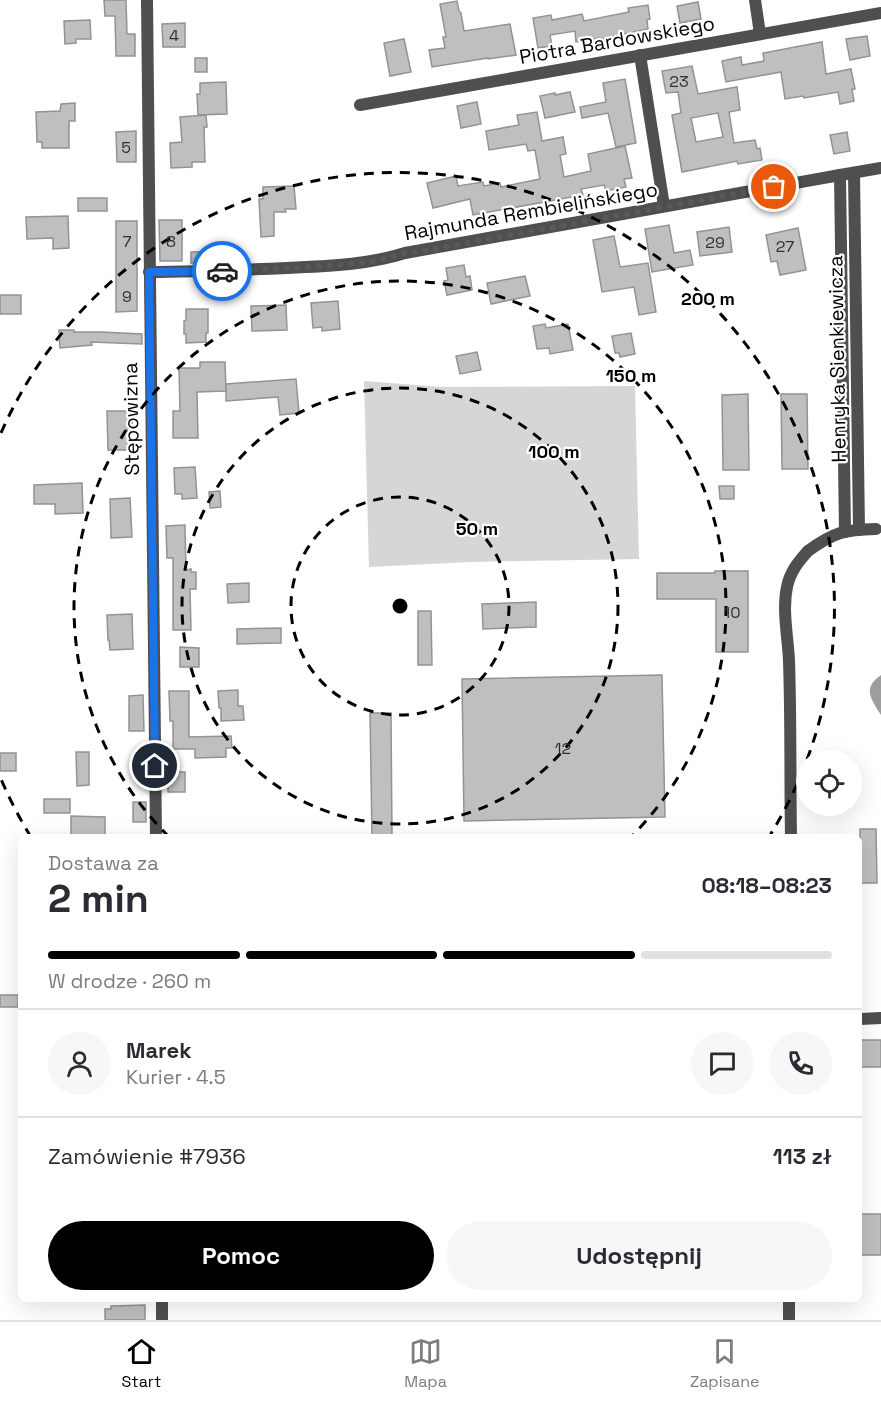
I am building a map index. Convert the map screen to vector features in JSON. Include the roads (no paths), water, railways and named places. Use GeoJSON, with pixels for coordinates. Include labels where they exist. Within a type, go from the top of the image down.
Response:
{"type":"FeatureCollection","features":[{"type":"Feature","properties":{"kind":"street","name":"Stępowizna"},"geometry":{"type":"LineString","coordinates":[[147,0],[156,834]]}},
{"type":"Feature","properties":{"kind":"street"},"geometry":{"type":"LineString","coordinates":[[755,0],[760,34]]}},
{"type":"Feature","properties":{"kind":"street","name":"Piotra Bardowskiego"},"geometry":{"type":"LineString","coordinates":[[360,105],[881,13]]}},
{"type":"Feature","properties":{"kind":"street"},"geometry":{"type":"LineString","coordinates":[[640,55],[664,206]]}},
{"type":"Feature","properties":{"kind":"street","name":"Rajmunda Rembielińskiego"},"geometry":{"type":"LineString","coordinates":[[149,272],[331,266],[376,261],[405,253],[881,168]]}},
{"type":"Feature","properties":{"kind":"street","name":"Henryka Sienkiewicza"},"geometry":{"type":"LineString","coordinates":[[854,173],[859,530]]}},
{"type":"Feature","properties":{"kind":"street","name":"Henryka Sienkiewicza"},"geometry":{"type":"LineString","coordinates":[[840,175],[845,532]]}},
{"type":"Feature","properties":{"kind":"street"},"geometry":{"type":"LineString","coordinates":[[791,834],[789,661],[786,610],[787,588],[791,572],[808,551],[825,539],[845,532],[879,529]]}},
{"type":"Feature","properties":{"kind":"street"},"geometry":{"type":"LineString","coordinates":[[862,1019],[881,1018]]}},
{"type":"Feature","properties":{"kind":"street"},"geometry":{"type":"LineString","coordinates":[[162,1302],[162,1320]]}},
{"type":"Feature","properties":{"kind":"street"},"geometry":{"type":"LineString","coordinates":[[789,1302],[789,1320]]}}]}
